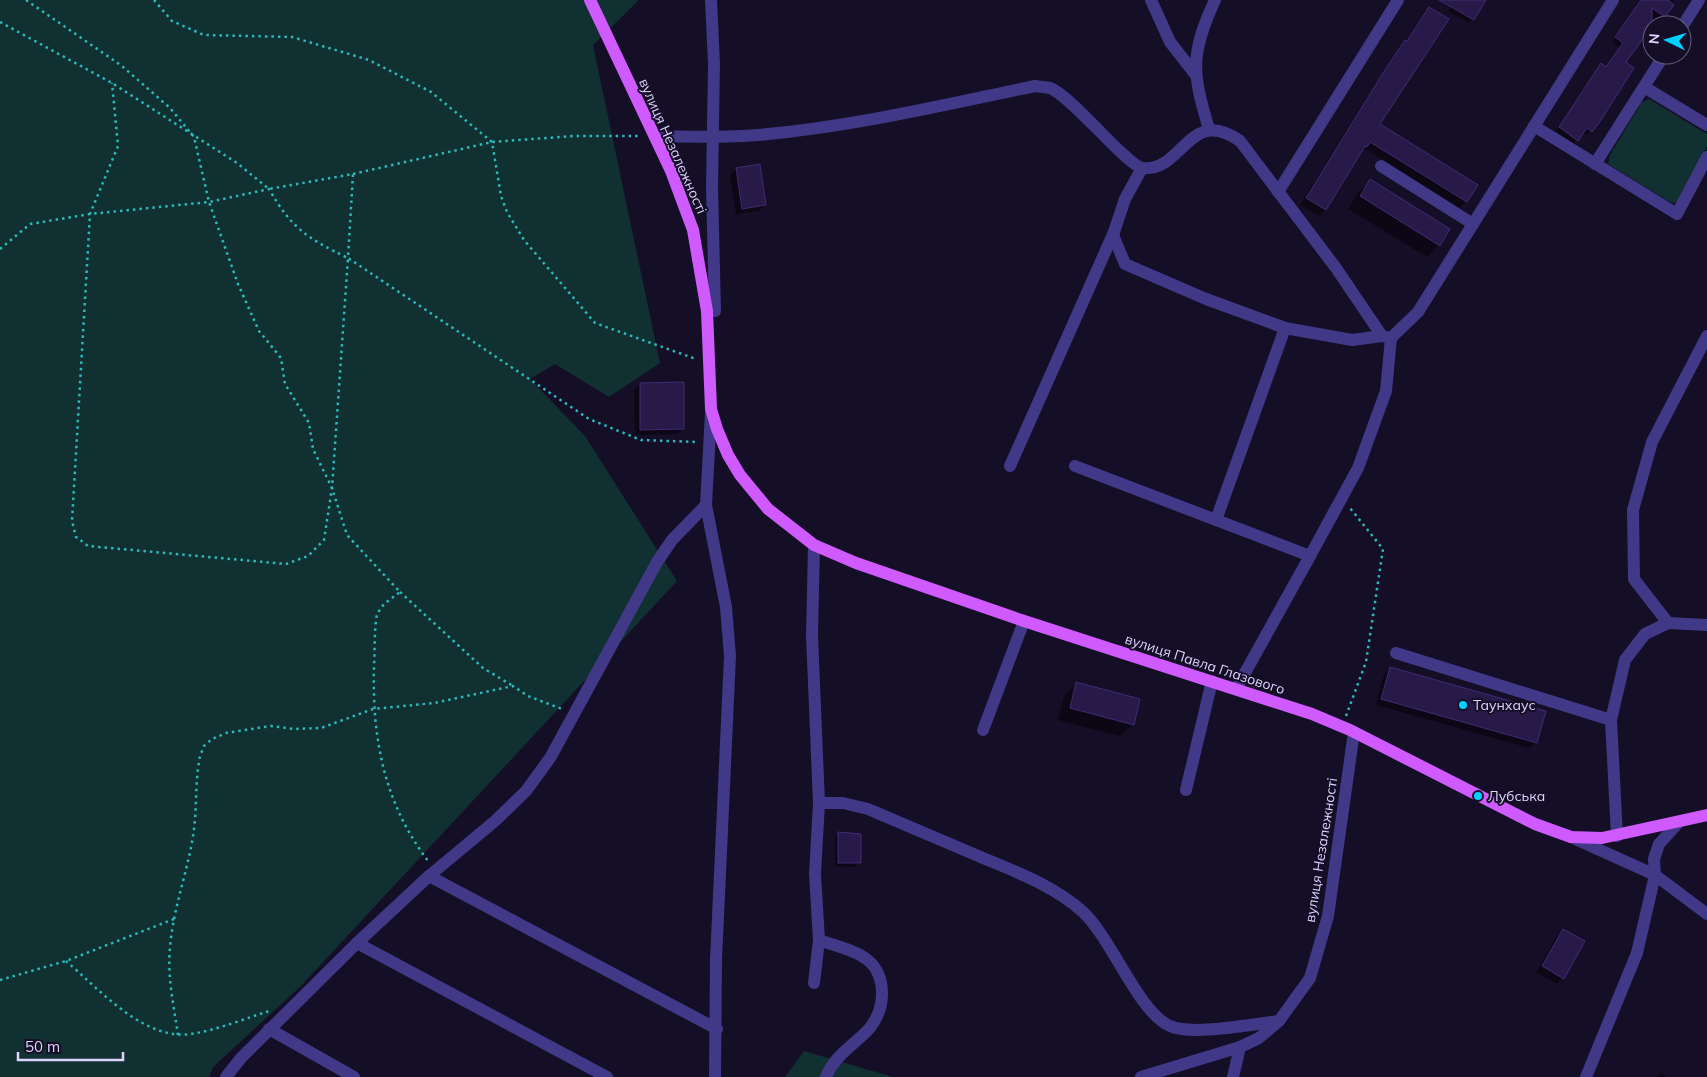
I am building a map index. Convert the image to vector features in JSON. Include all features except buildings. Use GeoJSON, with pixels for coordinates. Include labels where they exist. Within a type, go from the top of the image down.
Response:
{"type":"FeatureCollection","features":[{"type":"Feature","properties":{"kind":"main road","name":"вулиця Незалежності"},"geometry":{"type":"LineString","coordinates":[[590,0],[655,136],[693,230],[706,311],[711,409],[717,429]]}},
{"type":"Feature","properties":{"kind":"main road","name":"вулиця Павла Глазового"},"geometry":{"type":"LineString","coordinates":[[717,429],[728,454],[753,492],[785,523],[814,545],[864,566],[1024,621],[1236,689],[1342,727],[1535,824],[1571,836]]}},
{"type":"Feature","properties":{"kind":"main road"},"geometry":{"type":"LineString","coordinates":[[1571,836],[1602,838],[1617,836],[1707,815]]}},
{"type":"Feature","properties":{"kind":"street"},"geometry":{"type":"LineString","coordinates":[[711,0],[714,64],[714,310]]}},
{"type":"Feature","properties":{"kind":"street"},"geometry":{"type":"LineString","coordinates":[[1151,0],[1170,42],[1194,74],[1209,129]]}},
{"type":"Feature","properties":{"kind":"street"},"geometry":{"type":"LineString","coordinates":[[1194,74],[1197,50],[1205,23],[1215,0]]}},
{"type":"Feature","properties":{"kind":"street"},"geometry":{"type":"LineString","coordinates":[[1278,192],[1398,0]]}},
{"type":"Feature","properties":{"kind":"street"},"geometry":{"type":"LineString","coordinates":[[1114,232],[1113,235],[1125,264],[1206,299],[1285,328],[1352,340],[1386,337],[1418,312],[1613,0]]}},
{"type":"Feature","properties":{"kind":"street"},"geometry":{"type":"LineString","coordinates":[[1689,15],[1699,0]]}},
{"type":"Feature","properties":{"kind":"street"},"geometry":{"type":"LineString","coordinates":[[1595,164],[1658,65]]}},
{"type":"Feature","properties":{"kind":"street"},"geometry":{"type":"LineString","coordinates":[[655,136],[713,137],[787,132],[883,118],[1035,86],[1050,88],[1063,96],[1118,150],[1136,166],[1142,168],[1159,165],[1209,129],[1228,133],[1240,141],[1386,337],[1386,391],[1358,468],[1236,689]]}},
{"type":"Feature","properties":{"kind":"street"},"geometry":{"type":"LineString","coordinates":[[1644,87],[1707,125]]}},
{"type":"Feature","properties":{"kind":"street"},"geometry":{"type":"LineString","coordinates":[[1534,126],[1677,214],[1707,157]]}},
{"type":"Feature","properties":{"kind":"street"},"geometry":{"type":"LineString","coordinates":[[1381,166],[1473,224]]}},
{"type":"Feature","properties":{"kind":"street"},"geometry":{"type":"LineString","coordinates":[[1010,466],[1114,232],[1125,199],[1142,168]]}},
{"type":"Feature","properties":{"kind":"street"},"geometry":{"type":"LineString","coordinates":[[1216,520],[1285,328]]}},
{"type":"Feature","properties":{"kind":"street"},"geometry":{"type":"LineString","coordinates":[[1668,623],[1634,579],[1634,510],[1652,442],[1707,336]]}},
{"type":"Feature","properties":{"kind":"street"},"geometry":{"type":"LineString","coordinates":[[711,409],[706,505],[726,607],[730,656],[716,960],[717,1028],[715,1077]]}},
{"type":"Feature","properties":{"kind":"street"},"geometry":{"type":"LineString","coordinates":[[1075,466],[1310,556]]}},
{"type":"Feature","properties":{"kind":"street"},"geometry":{"type":"LineString","coordinates":[[226,1077],[232,1067],[357,942],[526,791],[550,758],[657,562],[672,540],[706,505]]}},
{"type":"Feature","properties":{"kind":"street"},"geometry":{"type":"LineString","coordinates":[[814,545],[812,636],[819,803],[814,874],[819,940],[814,983]]}},
{"type":"Feature","properties":{"kind":"street"},"geometry":{"type":"LineString","coordinates":[[983,730],[1024,621]]}},
{"type":"Feature","properties":{"kind":"street"},"geometry":{"type":"LineString","coordinates":[[1617,836],[1611,720],[1625,660],[1645,634],[1668,623],[1707,626]]}},
{"type":"Feature","properties":{"kind":"street"},"geometry":{"type":"LineString","coordinates":[[1396,653],[1611,720]]}},
{"type":"Feature","properties":{"kind":"street"},"geometry":{"type":"LineString","coordinates":[[1186,790],[1212,681]]}},
{"type":"Feature","properties":{"kind":"street","name":"вулиця Незалежності"},"geometry":{"type":"LineString","coordinates":[[1141,1077],[1240,1047],[1259,1038],[1279,1021],[1310,978],[1328,916],[1354,732]]}},
{"type":"Feature","properties":{"kind":"street"},"geometry":{"type":"LineString","coordinates":[[819,803],[843,803],[868,809],[1021,874],[1054,892],[1083,912],[1107,941],[1144,1002],[1159,1020],[1170,1027],[1183,1029],[1215,1028],[1279,1021]]}},
{"type":"Feature","properties":{"kind":"street"},"geometry":{"type":"LineString","coordinates":[[1586,1077],[1637,953],[1656,875],[1654,859],[1659,844],[1679,822]]}},
{"type":"Feature","properties":{"kind":"street","name":"вулиця Павла Глазового"},"geometry":{"type":"LineString","coordinates":[[1571,836],[1656,875],[1707,914]]}},
{"type":"Feature","properties":{"kind":"street"},"geometry":{"type":"LineString","coordinates":[[433,873],[717,1028]]}},
{"type":"Feature","properties":{"kind":"street"},"geometry":{"type":"LineString","coordinates":[[819,940],[867,958],[876,967],[882,980],[881,1004],[875,1021],[840,1056],[826,1077]]}},
{"type":"Feature","properties":{"kind":"street"},"geometry":{"type":"LineString","coordinates":[[357,942],[607,1077]]}},
{"type":"Feature","properties":{"kind":"street"},"geometry":{"type":"LineString","coordinates":[[269,1029],[354,1077]]}},
{"type":"Feature","properties":{"kind":"street"},"geometry":{"type":"LineString","coordinates":[[1234,1077],[1240,1047]]}},
{"type":"Feature","properties":{"kind":"path"},"geometry":{"type":"LineString","coordinates":[[26,0],[122,66],[170,108],[194,137],[209,202],[238,284],[259,330],[281,358],[285,384],[309,423],[313,449],[332,488],[346,535],[400,592],[483,668],[528,696],[575,714]]}},
{"type":"Feature","properties":{"kind":"path"},"geometry":{"type":"LineString","coordinates":[[154,0],[172,22],[204,35],[292,37],[369,60],[431,92],[492,142],[501,196],[507,212],[524,240],[595,323],[615,332],[665,346],[709,364]]}},
{"type":"Feature","properties":{"kind":"path"},"geometry":{"type":"LineString","coordinates":[[0,22],[112,83],[237,163],[269,189],[285,216],[299,231],[348,258],[589,419],[641,440],[710,442]]}},
{"type":"Feature","properties":{"kind":"path"},"geometry":{"type":"LineString","coordinates":[[112,83],[118,146],[90,214],[72,521],[76,538],[88,546],[286,564],[308,556],[324,540],[332,488],[353,174]]}},
{"type":"Feature","properties":{"kind":"path"},"geometry":{"type":"LineString","coordinates":[[0,249],[30,224],[90,214],[209,202],[353,174],[492,142],[574,136],[655,136]]}},
{"type":"Feature","properties":{"kind":"path"},"geometry":{"type":"LineString","coordinates":[[1342,498],[1383,549],[1366,662],[1342,727]]}},
{"type":"Feature","properties":{"kind":"path"},"geometry":{"type":"LineString","coordinates":[[400,592],[384,604],[377,614],[373,709],[378,743],[391,793],[401,820],[433,873]]}},
{"type":"Feature","properties":{"kind":"path"},"geometry":{"type":"LineString","coordinates":[[178,1035],[169,949],[188,864],[194,829],[197,770],[204,746],[212,739],[226,733],[249,728],[320,728],[373,709],[434,704],[513,686]]}},
{"type":"Feature","properties":{"kind":"path"},"geometry":{"type":"LineString","coordinates":[[0,980],[66,961],[174,920]]}},
{"type":"Feature","properties":{"kind":"path"},"geometry":{"type":"LineString","coordinates":[[66,961],[126,1013],[161,1033],[192,1034],[295,1003]]}},
{"type":"Feature","properties":{"kind":"green space"},"geometry":{"type":"Polygon","coordinates":[[[0,0],[639,0],[593,45],[660,363],[609,397],[555,364],[530,379],[585,436],[677,581],[300,987],[213,1067],[209,1077],[0,1077],[0,0]]]}},
{"type":"Feature","properties":{"kind":"green space"},"geometry":{"type":"Polygon","coordinates":[[[1649,99],[1707,134],[1707,146],[1679,201],[1675,203],[1670,202],[1608,164],[1610,155],[1642,102],[1649,99]]]}},
{"type":"Feature","properties":{"kind":"green space"},"geometry":{"type":"Polygon","coordinates":[[[804,1051],[893,1077],[785,1077],[804,1051]]]}},
{"type":"Feature","properties":{"kind":"place","name":"Таунхаус"},"geometry":{"type":"Point","coordinates":[1463,705]}},
{"type":"Feature","properties":{"kind":"place","name":"Лубська"},"geometry":{"type":"Point","coordinates":[1478,796]}}]}
